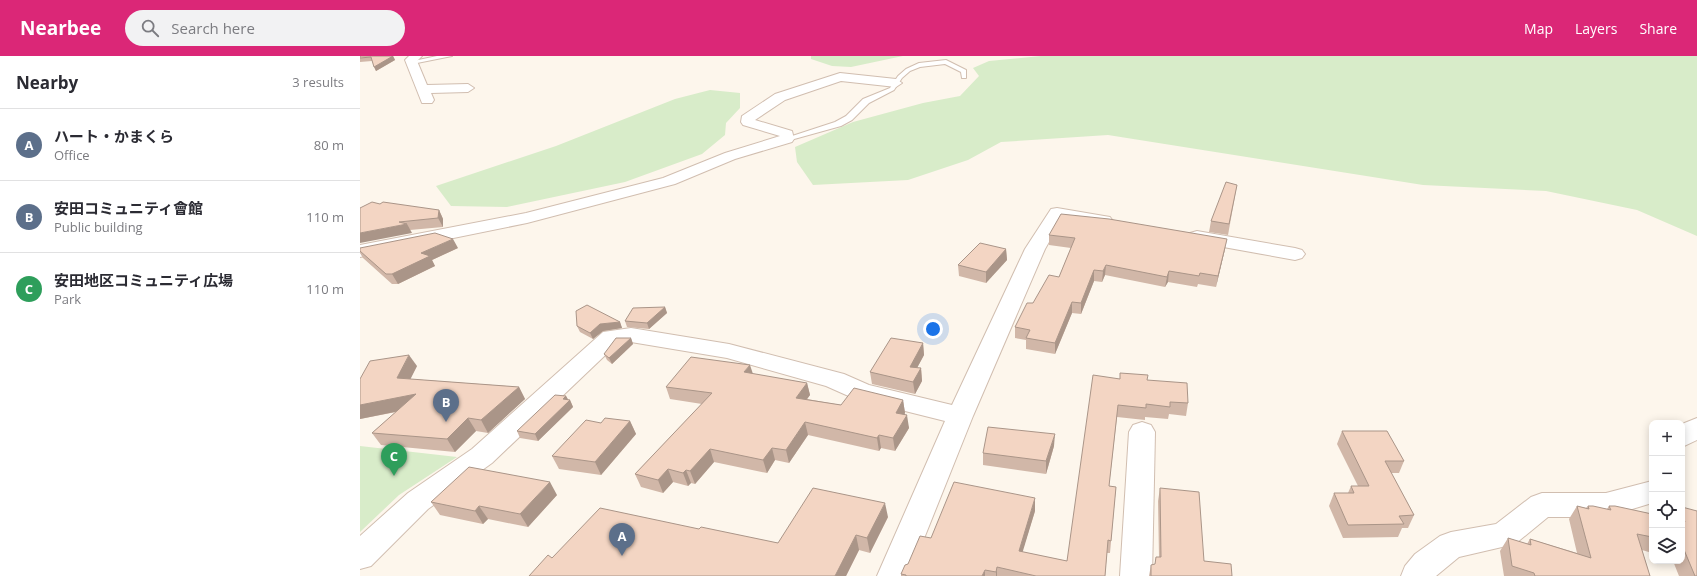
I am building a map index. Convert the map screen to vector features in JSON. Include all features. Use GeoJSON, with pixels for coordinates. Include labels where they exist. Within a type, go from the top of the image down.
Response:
{"type":"FeatureCollection","features":[{"type":"Feature","properties":{"kind":"street"},"geometry":{"type":"LineString","coordinates":[[414,59],[425,95],[468,88]]}},
{"type":"Feature","properties":{"kind":"street"},"geometry":{"type":"LineString","coordinates":[[360,251],[527,218],[669,181],[730,156],[787,139],[787,134],[748,122],[749,116],[767,107],[780,97],[840,77],[896,82]]}},
{"type":"Feature","properties":{"kind":"street"},"geometry":{"type":"LineString","coordinates":[[893,576],[960,416],[1035,249],[1058,213],[1126,225]]}},
{"type":"Feature","properties":{"kind":"street"},"geometry":{"type":"LineString","coordinates":[[1180,234],[1295,254]]}},
{"type":"Feature","properties":{"kind":"street"},"geometry":{"type":"LineString","coordinates":[[360,556],[418,500],[482,456],[611,337],[631,335],[729,351],[835,380],[862,392],[960,416]]}},
{"type":"Feature","properties":{"kind":"street"},"geometry":{"type":"LineString","coordinates":[[1685,435],[1697,427]]}},
{"type":"Feature","properties":{"kind":"street"},"geometry":{"type":"LineString","coordinates":[[1136,576],[1142,432]]}},
{"type":"Feature","properties":{"kind":"street"},"geometry":{"type":"LineString","coordinates":[[1417,576],[1426,564],[1451,544],[1504,535],[1542,504],[1606,505],[1649,493]]}},
{"type":"Feature","properties":{"kind":"lane"},"geometry":{"type":"LineString","coordinates":[[414,59],[448,56]]}},
{"type":"Feature","properties":{"kind":"lane"},"geometry":{"type":"LineString","coordinates":[[787,139],[838,124],[849,118],[866,101],[892,89],[896,82],[908,70],[933,62],[946,62],[964,71],[964,77]]}},
{"type":"Feature","properties":{"kind":"green space"},"geometry":{"type":"Polygon","coordinates":[[[811,56],[903,56],[851,67],[832,66],[811,59],[811,56]]]}},
{"type":"Feature","properties":{"kind":"green space"},"geometry":{"type":"Polygon","coordinates":[[[1041,56],[1697,56],[1697,236],[1637,210],[1546,191],[1423,185],[1108,135],[1001,142],[968,160],[908,180],[813,185],[797,162],[795,147],[853,122],[923,103],[960,96],[979,76],[973,68],[989,61],[1041,56]]]}},
{"type":"Feature","properties":{"kind":"green space"},"geometry":{"type":"Polygon","coordinates":[[[710,90],[740,93],[740,108],[726,123],[725,135],[702,154],[625,182],[507,207],[451,206],[436,186],[556,146],[675,99],[710,90]]]}},
{"type":"Feature","properties":{"kind":"green space"},"geometry":{"type":"Polygon","coordinates":[[[360,446],[457,457],[399,495],[360,532],[360,446]]]}},
{"type":"Feature","properties":{"kind":"building"},"geometry":{"type":"Polygon","coordinates":[[[360,56],[393,56],[374,67],[371,57],[360,58],[360,56]]]}},
{"type":"Feature","properties":{"kind":"building"},"geometry":{"type":"Polygon","coordinates":[[[1226,182],[1237,185],[1229,224],[1211,221],[1226,182]]]}},
{"type":"Feature","properties":{"kind":"building"},"geometry":{"type":"Polygon","coordinates":[[[372,202],[380,204],[383,202],[439,210],[438,218],[399,222],[407,224],[360,233],[360,208],[372,202]]]}},
{"type":"Feature","properties":{"kind":"building"},"geometry":{"type":"Polygon","coordinates":[[[1061,214],[1109,219],[1227,239],[1218,276],[1200,273],[1199,276],[1169,271],[1167,277],[1106,265],[1103,271],[1094,270],[1081,303],[1072,302],[1055,343],[1026,338],[1030,330],[1015,327],[1027,303],[1033,303],[1049,275],[1059,277],[1075,238],[1049,235],[1061,214]]]}},
{"type":"Feature","properties":{"kind":"building"},"geometry":{"type":"Polygon","coordinates":[[[435,233],[453,239],[421,253],[430,256],[392,274],[386,274],[360,251],[360,248],[435,233]]]}},
{"type":"Feature","properties":{"kind":"building"},"geometry":{"type":"Polygon","coordinates":[[[980,243],[1006,249],[986,272],[958,265],[980,243]]]}},
{"type":"Feature","properties":{"kind":"building"},"geometry":{"type":"Polygon","coordinates":[[[587,305],[620,322],[600,324],[590,333],[577,326],[576,311],[587,305]]]}},
{"type":"Feature","properties":{"kind":"building"},"geometry":{"type":"Polygon","coordinates":[[[665,307],[647,323],[625,321],[633,308],[665,307]]]}},
{"type":"Feature","properties":{"kind":"building"},"geometry":{"type":"Polygon","coordinates":[[[616,338],[631,338],[609,358],[604,354],[616,338]]]}},
{"type":"Feature","properties":{"kind":"building"},"geometry":{"type":"Polygon","coordinates":[[[891,338],[923,343],[910,367],[921,368],[913,382],[870,372],[891,338]]]}},
{"type":"Feature","properties":{"kind":"building"},"geometry":{"type":"Polygon","coordinates":[[[409,355],[397,378],[519,387],[481,420],[468,418],[447,439],[372,433],[416,394],[360,405],[360,379],[370,361],[409,355]]]}},
{"type":"Feature","properties":{"kind":"building"},"geometry":{"type":"Polygon","coordinates":[[[691,357],[750,365],[744,372],[807,383],[796,398],[841,405],[854,388],[903,400],[896,413],[907,415],[893,438],[879,435],[877,438],[805,422],[786,450],[772,448],[763,460],[710,449],[690,471],[686,470],[683,473],[668,469],[658,480],[635,474],[712,393],[666,387],[691,357]]]}},
{"type":"Feature","properties":{"kind":"building"},"geometry":{"type":"Polygon","coordinates":[[[1120,373],[1148,375],[1147,380],[1187,383],[1188,403],[1170,402],[1170,407],[1146,404],[1146,408],[1118,405],[1109,486],[1116,487],[1111,541],[1108,540],[1105,576],[1036,576],[997,567],[996,572],[985,570],[982,576],[906,576],[901,574],[905,565],[908,564],[920,536],[931,538],[954,482],[1035,498],[1019,551],[1067,561],[1093,375],[1120,379],[1120,373]]]}},
{"type":"Feature","properties":{"kind":"building"},"geometry":{"type":"Polygon","coordinates":[[[555,395],[566,396],[563,399],[570,400],[535,434],[517,431],[555,395]]]}},
{"type":"Feature","properties":{"kind":"building"},"geometry":{"type":"Polygon","coordinates":[[[605,418],[630,421],[595,462],[552,456],[586,420],[601,423],[605,418]]]}},
{"type":"Feature","properties":{"kind":"building"},"geometry":{"type":"Polygon","coordinates":[[[988,427],[1055,434],[1046,461],[983,453],[988,427]]]}},
{"type":"Feature","properties":{"kind":"building"},"geometry":{"type":"Polygon","coordinates":[[[1342,431],[1387,431],[1404,461],[1385,461],[1414,515],[1399,516],[1404,524],[1348,525],[1334,493],[1354,493],[1351,486],[1369,486],[1342,431]]]}},
{"type":"Feature","properties":{"kind":"building"},"geometry":{"type":"Polygon","coordinates":[[[469,467],[550,482],[520,514],[479,506],[475,511],[431,502],[469,467]]]}},
{"type":"Feature","properties":{"kind":"building"},"geometry":{"type":"Polygon","coordinates":[[[813,488],[885,503],[867,538],[856,535],[835,576],[529,576],[548,555],[552,558],[600,508],[699,529],[701,527],[778,543],[813,488]]]}},
{"type":"Feature","properties":{"kind":"building"},"geometry":{"type":"Polygon","coordinates":[[[1160,488],[1199,492],[1204,561],[1231,564],[1232,576],[1151,576],[1151,565],[1155,564],[1156,557],[1161,557],[1160,488]]]}},
{"type":"Feature","properties":{"kind":"building"},"geometry":{"type":"Polygon","coordinates":[[[1577,506],[1589,509],[1588,506],[1593,506],[1611,510],[1609,506],[1615,506],[1649,513],[1649,536],[1637,534],[1650,576],[1535,576],[1534,573],[1512,566],[1508,538],[1531,545],[1530,539],[1591,558],[1577,506]]]}},
{"type":"Feature","properties":{"kind":"building"},"geometry":{"type":"Polygon","coordinates":[[[1685,508],[1697,511],[1697,576],[1695,576],[1685,552],[1685,508]]]}},
{"type":"Feature","properties":{"kind":"place","name":"安田コミュニティ會館"},"geometry":{"type":"Point","coordinates":[446,422]}},
{"type":"Feature","properties":{"kind":"place","name":"安田地区コミュニティ広場"},"geometry":{"type":"Point","coordinates":[394,476]}},
{"type":"Feature","properties":{"kind":"place","name":"ハート・かまくら"},"geometry":{"type":"Point","coordinates":[622,556]}}]}
